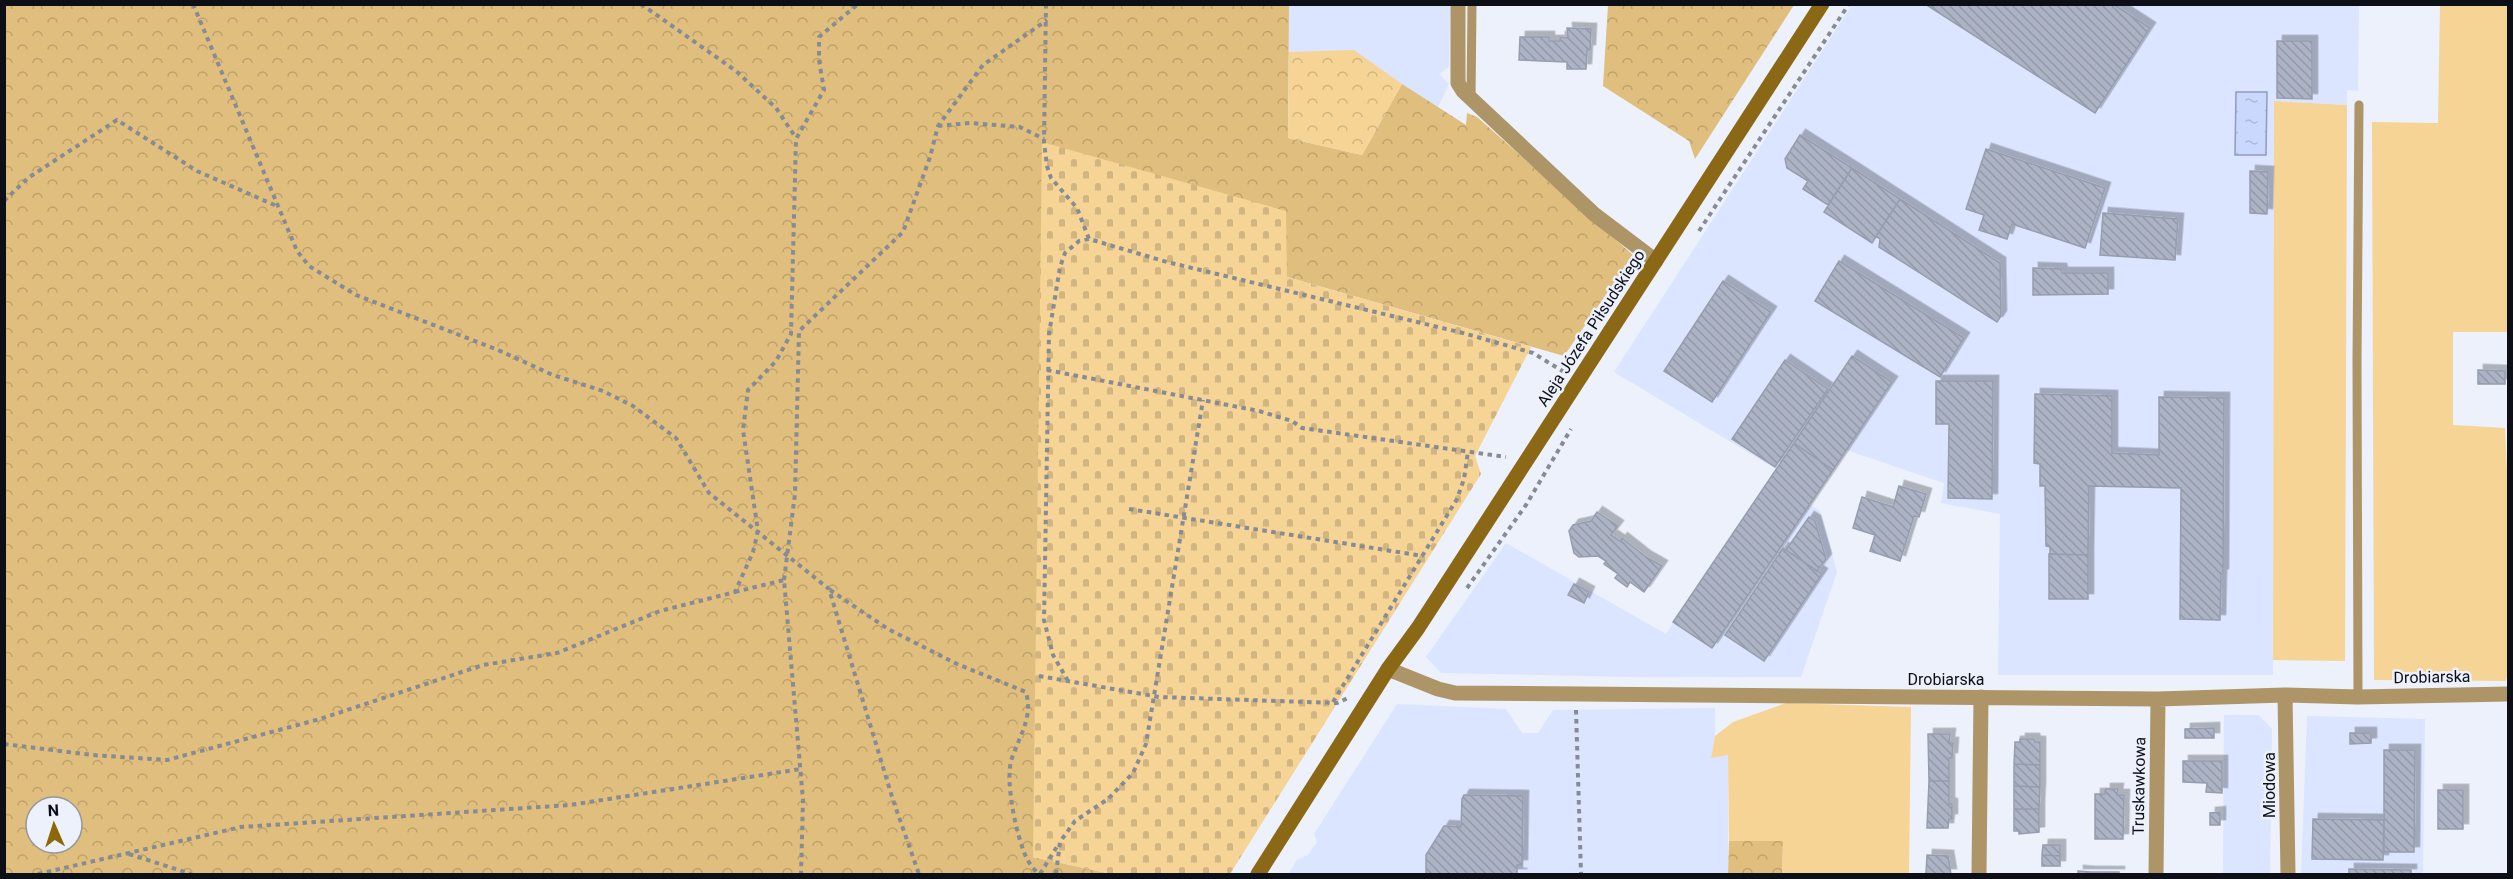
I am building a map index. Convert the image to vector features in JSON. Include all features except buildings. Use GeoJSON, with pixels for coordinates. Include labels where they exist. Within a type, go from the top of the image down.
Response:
{"type":"FeatureCollection","features":[{"type":"Feature","properties":{"kind":"main road","name":"Aleja Józefa Piłsudskiego"},"geometry":{"type":"LineString","coordinates":[[1258,874],[1388,669],[1418,628],[1822,4]]}},
{"type":"Feature","properties":{"kind":"street"},"geometry":{"type":"LineString","coordinates":[[1458,4],[1458,83],[1471,100],[1594,214],[1656,261]]}},
{"type":"Feature","properties":{"kind":"street","name":"Drobiarska"},"geometry":{"type":"LineString","coordinates":[[1388,669],[1438,689],[1452,692],[1576,695],[2158,699],[2285,695],[2358,697],[2508,694]]}},
{"type":"Feature","properties":{"kind":"street","name":"Miodowa"},"geometry":{"type":"LineString","coordinates":[[2285,695],[2288,874]]}},
{"type":"Feature","properties":{"kind":"street"},"geometry":{"type":"LineString","coordinates":[[1979,874],[1981,697]]}},
{"type":"Feature","properties":{"kind":"street","name":"Truskawkowa"},"geometry":{"type":"LineString","coordinates":[[2156,874],[2158,699]]}},
{"type":"Feature","properties":{"kind":"lane"},"geometry":{"type":"LineString","coordinates":[[1471,100],[1472,4]]}},
{"type":"Feature","properties":{"kind":"lane"},"geometry":{"type":"LineString","coordinates":[[2358,697],[2357,360],[2360,105]]}},
{"type":"Feature","properties":{"kind":"path"},"geometry":{"type":"LineString","coordinates":[[193,4],[297,251],[309,266],[356,295],[498,350],[553,375],[603,390],[633,406],[676,438],[709,493],[829,589],[888,629],[957,664],[1026,692],[1029,703],[1026,727],[1010,761],[1010,798],[1027,859],[1039,874],[1075,821],[1108,799],[1133,773],[1146,744],[1203,400]]}},
{"type":"Feature","properties":{"kind":"path"},"geometry":{"type":"LineString","coordinates":[[641,4],[736,71],[776,108],[796,139]]}},
{"type":"Feature","properties":{"kind":"path"},"geometry":{"type":"LineString","coordinates":[[735,591],[753,552],[758,531],[743,430],[748,390],[776,361],[791,334],[796,139],[824,90],[819,60],[819,37],[858,4]]}},
{"type":"Feature","properties":{"kind":"path"},"geometry":{"type":"LineString","coordinates":[[1046,4],[1044,139],[1049,174],[1077,208],[1089,239]]}},
{"type":"Feature","properties":{"kind":"path"},"geometry":{"type":"LineString","coordinates":[[1692,241],[1849,4]]}},
{"type":"Feature","properties":{"kind":"path"},"geometry":{"type":"LineString","coordinates":[[801,874],[803,800],[784,580],[789,556],[795,494],[799,331],[903,232],[930,158],[938,126],[982,65],[1047,20]]}},
{"type":"Feature","properties":{"kind":"path"},"geometry":{"type":"LineString","coordinates":[[4,201],[28,178],[117,120],[197,171],[279,207]]}},
{"type":"Feature","properties":{"kind":"path"},"geometry":{"type":"LineString","coordinates":[[938,126],[970,123],[1020,127],[1044,139]]}},
{"type":"Feature","properties":{"kind":"path"},"geometry":{"type":"LineString","coordinates":[[1068,681],[1053,655],[1044,620],[1047,370],[1051,316],[1060,267],[1065,253],[1072,245],[1089,239],[1167,262],[1404,318],[1528,351],[1543,357],[1578,382]]}},
{"type":"Feature","properties":{"kind":"path"},"geometry":{"type":"LineString","coordinates":[[1047,370],[1270,414],[1294,421],[1302,428],[1506,457]]}},
{"type":"Feature","properties":{"kind":"path"},"geometry":{"type":"LineString","coordinates":[[1463,591],[1471,585],[1526,505],[1571,428]]}},
{"type":"Feature","properties":{"kind":"path"},"geometry":{"type":"LineString","coordinates":[[1332,703],[1460,493],[1468,452]]}},
{"type":"Feature","properties":{"kind":"path"},"geometry":{"type":"LineString","coordinates":[[1129,509],[1423,556]]}},
{"type":"Feature","properties":{"kind":"path"},"geometry":{"type":"LineString","coordinates":[[4,744],[92,755],[167,760],[320,718],[483,665],[557,653],[660,611],[784,580]]}},
{"type":"Feature","properties":{"kind":"path"},"geometry":{"type":"LineString","coordinates":[[829,589],[893,800],[919,874]]}},
{"type":"Feature","properties":{"kind":"path"},"geometry":{"type":"LineString","coordinates":[[1039,676],[1153,696],[1332,703],[1350,697]]}},
{"type":"Feature","properties":{"kind":"path"},"geometry":{"type":"LineString","coordinates":[[1576,695],[1581,874]]}},
{"type":"Feature","properties":{"kind":"path"},"geometry":{"type":"LineString","coordinates":[[38,874],[241,827],[570,805],[801,769]]}},
{"type":"Feature","properties":{"kind":"path"},"geometry":{"type":"LineString","coordinates":[[1056,874],[1060,842]]}},
{"type":"Feature","properties":{"kind":"path"},"geometry":{"type":"LineString","coordinates":[[128,853],[191,874]]}},
{"type":"Feature","properties":{"kind":"shaded area"},"geometry":{"type":"Polygon","coordinates":[[[1289,5],[1450,5],[1449,67],[1439,74],[1449,84],[1438,107],[1466,126],[1288,138],[1289,5]]]}},
{"type":"Feature","properties":{"kind":"shaded area"},"geometry":{"type":"Polygon","coordinates":[[[1852,5],[2359,5],[2358,91],[2347,90],[2347,105],[2274,101],[2273,675],[1998,675],[2000,514],[1941,503],[1944,483],[1846,450],[1809,504],[1820,511],[1837,572],[1801,677],[1637,677],[1441,673],[1426,657],[1506,543],[1666,634],[1776,469],[1614,372],[1852,5]]]}},
{"type":"Feature","properties":{"kind":"shaded area"},"geometry":{"type":"Polygon","coordinates":[[[1397,704],[1506,709],[1522,733],[1538,733],[1553,710],[1715,708],[1715,736],[1711,757],[1728,755],[1728,874],[1288,874],[1297,860],[1308,855],[1317,842],[1314,834],[1397,704]]]}},
{"type":"Feature","properties":{"kind":"shaded area"},"geometry":{"type":"Polygon","coordinates":[[[2224,715],[2259,715],[2272,729],[2270,874],[2223,874],[2224,715]]]}},
{"type":"Feature","properties":{"kind":"shaded area"},"geometry":{"type":"Polygon","coordinates":[[[2307,716],[2425,719],[2423,874],[2301,874],[2307,716]]]}},
{"type":"Feature","properties":{"kind":"green space"},"geometry":{"type":"Polygon","coordinates":[[[1608,4],[1794,5],[1695,159],[1689,141],[1603,86],[1608,4]]]}},
{"type":"Feature","properties":{"kind":"green space"},"geometry":{"type":"Polygon","coordinates":[[[5,5],[1289,5],[1288,138],[1362,155],[1402,84],[1466,125],[1467,113],[1477,117],[1633,255],[1564,356],[1287,277],[1033,857],[1112,874],[5,874],[5,5]]]}},
{"type":"Feature","properties":{"kind":"green space"},"geometry":{"type":"Polygon","coordinates":[[[2440,5],[2508,5],[2508,332],[2453,332],[2453,425],[2505,428],[2508,492],[2508,672],[2506,681],[2374,680],[2372,122],[2438,123],[2440,5]]]}},
{"type":"Feature","properties":{"kind":"green space"},"geometry":{"type":"Polygon","coordinates":[[[1354,50],[1402,84],[1362,155],[1288,138],[1289,52],[1354,50]]]}},
{"type":"Feature","properties":{"kind":"green space"},"geometry":{"type":"Polygon","coordinates":[[[2274,101],[2347,105],[2345,661],[2273,660],[2274,101]]]}},
{"type":"Feature","properties":{"kind":"green space"},"geometry":{"type":"Polygon","coordinates":[[[1042,142],[1286,211],[1287,277],[1531,347],[1475,456],[1481,474],[1230,874],[1112,874],[1033,857],[1042,142]]]}},
{"type":"Feature","properties":{"kind":"green space"},"geometry":{"type":"Polygon","coordinates":[[[1786,703],[1911,707],[1909,874],[1782,874],[1783,841],[1729,841],[1728,755],[1711,758],[1715,736],[1733,722],[1786,703]]]}},
{"type":"Feature","properties":{"kind":"green space"},"geometry":{"type":"Polygon","coordinates":[[[1729,841],[1783,841],[1782,874],[1728,874],[1729,841]]]}},
{"type":"Feature","properties":{"kind":"water"},"geometry":{"type":"Polygon","coordinates":[[[2236,92],[2267,92],[2266,155],[2235,155],[2236,92]]]}}]}
